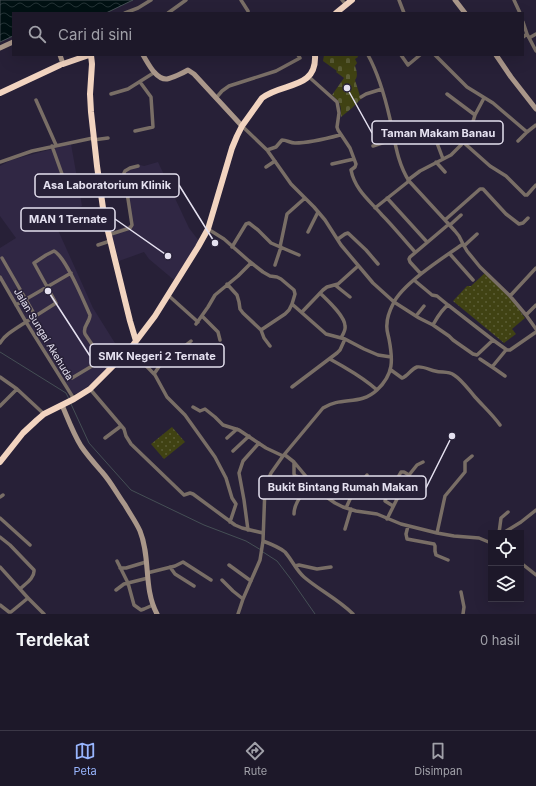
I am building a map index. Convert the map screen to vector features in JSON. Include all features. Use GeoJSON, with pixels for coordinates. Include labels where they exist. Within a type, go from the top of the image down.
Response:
{"type":"FeatureCollection","features":[{"type":"Feature","properties":{"kind":"highway"},"geometry":{"type":"LineString","coordinates":[[337,12],[344,2],[352,0]]}},
{"type":"Feature","properties":{"kind":"highway"},"geometry":{"type":"LineString","coordinates":[[0,93],[37,75],[87,56]]}},
{"type":"Feature","properties":{"kind":"highway"},"geometry":{"type":"LineString","coordinates":[[90,56],[92,64],[90,94],[93,139],[104,215],[136,341]]}},
{"type":"Feature","properties":{"kind":"highway"},"geometry":{"type":"LineString","coordinates":[[0,462],[23,433],[44,414],[90,390],[130,349],[155,316],[208,229],[232,148],[242,126],[266,95],[309,77],[313,72],[316,61],[315,56]]}},
{"type":"Feature","properties":{"kind":"street"},"geometry":{"type":"LineString","coordinates":[[128,12],[151,0]]}},
{"type":"Feature","properties":{"kind":"street"},"geometry":{"type":"LineString","coordinates":[[169,12],[186,0]]}},
{"type":"Feature","properties":{"kind":"street"},"geometry":{"type":"LineString","coordinates":[[241,0],[248,11]]}},
{"type":"Feature","properties":{"kind":"street"},"geometry":{"type":"LineString","coordinates":[[399,0],[404,12]]}},
{"type":"Feature","properties":{"kind":"street"},"geometry":{"type":"LineString","coordinates":[[455,0],[464,12]]}},
{"type":"Feature","properties":{"kind":"street"},"geometry":{"type":"LineString","coordinates":[[514,0],[520,12]]}},
{"type":"Feature","properties":{"kind":"street"},"geometry":{"type":"LineString","coordinates":[[175,8],[177,12]]}},
{"type":"Feature","properties":{"kind":"street"},"geometry":{"type":"LineString","coordinates":[[536,34],[526,36],[536,51]]}},
{"type":"Feature","properties":{"kind":"street"},"geometry":{"type":"LineString","coordinates":[[0,48],[12,42]]}},
{"type":"Feature","properties":{"kind":"street"},"geometry":{"type":"LineString","coordinates":[[60,56],[62,65]]}},
{"type":"Feature","properties":{"kind":"street"},"geometry":{"type":"LineString","coordinates":[[143,56],[159,77],[166,79],[188,70],[194,74],[242,126],[267,150],[291,184],[325,220],[341,245],[358,266],[376,286],[394,302],[433,325],[476,355],[493,340]]}},
{"type":"Feature","properties":{"kind":"street"},"geometry":{"type":"LineString","coordinates":[[368,56],[378,75],[400,164],[408,180],[459,236],[463,245],[480,267],[510,296],[526,315],[536,331],[510,350],[506,350],[492,367]]}},
{"type":"Feature","properties":{"kind":"street"},"geometry":{"type":"LineString","coordinates":[[401,56],[411,69]]}},
{"type":"Feature","properties":{"kind":"street"},"geometry":{"type":"LineString","coordinates":[[408,65],[419,56]]}},
{"type":"Feature","properties":{"kind":"street"},"geometry":{"type":"LineString","coordinates":[[436,56],[467,87],[498,108],[526,132]]}},
{"type":"Feature","properties":{"kind":"street"},"geometry":{"type":"LineString","coordinates":[[497,56],[536,109]]}},
{"type":"Feature","properties":{"kind":"street"},"geometry":{"type":"LineString","coordinates":[[216,98],[229,86],[276,71],[300,57]]}},
{"type":"Feature","properties":{"kind":"street"},"geometry":{"type":"LineString","coordinates":[[111,94],[128,89],[155,72]]}},
{"type":"Feature","properties":{"kind":"street"},"geometry":{"type":"LineString","coordinates":[[309,77],[337,102],[339,113],[337,127],[350,148],[356,165],[351,170],[354,181],[361,193],[415,252]]}},
{"type":"Feature","properties":{"kind":"street"},"geometry":{"type":"LineString","coordinates":[[135,131],[153,127],[151,97],[140,82]]}},
{"type":"Feature","properties":{"kind":"street"},"geometry":{"type":"LineString","coordinates":[[361,97],[382,89]]}},
{"type":"Feature","properties":{"kind":"street"},"geometry":{"type":"LineString","coordinates":[[447,94],[475,115]]}},
{"type":"Feature","properties":{"kind":"street"},"geometry":{"type":"LineString","coordinates":[[375,208],[420,171],[453,153],[470,131],[475,115],[484,98]]}},
{"type":"Feature","properties":{"kind":"street"},"geometry":{"type":"LineString","coordinates":[[36,100],[54,146],[66,188]]}},
{"type":"Feature","properties":{"kind":"street"},"geometry":{"type":"LineString","coordinates":[[518,141],[526,132],[536,125]]}},
{"type":"Feature","properties":{"kind":"street"},"geometry":{"type":"LineString","coordinates":[[267,150],[276,147],[282,140],[292,143],[305,143],[340,134]]}},
{"type":"Feature","properties":{"kind":"street"},"geometry":{"type":"LineString","coordinates":[[0,162],[32,151],[54,146],[93,139],[108,138]]}},
{"type":"Feature","properties":{"kind":"street"},"geometry":{"type":"LineString","coordinates":[[373,146],[394,139]]}},
{"type":"Feature","properties":{"kind":"street"},"geometry":{"type":"LineString","coordinates":[[463,142],[490,166],[506,176],[525,195],[527,195],[536,185]]}},
{"type":"Feature","properties":{"kind":"street"},"geometry":{"type":"LineString","coordinates":[[437,143],[443,159]]}},
{"type":"Feature","properties":{"kind":"street"},"geometry":{"type":"LineString","coordinates":[[332,164],[354,159]]}},
{"type":"Feature","properties":{"kind":"street"},"geometry":{"type":"LineString","coordinates":[[266,167],[275,161]]}},
{"type":"Feature","properties":{"kind":"street"},"geometry":{"type":"LineString","coordinates":[[436,162],[445,172]]}},
{"type":"Feature","properties":{"kind":"street"},"geometry":{"type":"LineString","coordinates":[[98,245],[130,228],[132,225],[124,173],[130,168],[138,166]]}},
{"type":"Feature","properties":{"kind":"street"},"geometry":{"type":"LineString","coordinates":[[445,220],[480,189],[483,190],[506,214],[519,224],[523,223],[528,218]]}},
{"type":"Feature","properties":{"kind":"street"},"geometry":{"type":"LineString","coordinates":[[275,265],[287,214],[305,198]]}},
{"type":"Feature","properties":{"kind":"street"},"geometry":{"type":"LineString","coordinates":[[387,198],[427,242]]}},
{"type":"Feature","properties":{"kind":"street"},"geometry":{"type":"LineString","coordinates":[[308,232],[318,212]]}},
{"type":"Feature","properties":{"kind":"street"},"geometry":{"type":"LineString","coordinates":[[421,274],[409,260],[410,257],[461,215]]}},
{"type":"Feature","properties":{"kind":"street"},"geometry":{"type":"LineString","coordinates":[[232,247],[246,224],[249,223],[272,243],[299,255]]}},
{"type":"Feature","properties":{"kind":"street"},"geometry":{"type":"LineString","coordinates":[[208,229],[224,239],[267,275],[281,279],[295,292],[289,310],[261,330]]}},
{"type":"Feature","properties":{"kind":"street"},"geometry":{"type":"LineString","coordinates":[[338,239],[348,233],[378,264]]}},
{"type":"Feature","properties":{"kind":"street"},"geometry":{"type":"LineString","coordinates":[[238,614],[260,560],[263,542],[266,487],[271,473],[323,408],[332,404],[364,398],[371,395],[388,378],[391,370],[391,357],[387,324],[394,302],[421,274],[477,234]]}},
{"type":"Feature","properties":{"kind":"street"},"geometry":{"type":"LineString","coordinates":[[0,343],[7,335],[22,324],[36,317],[56,303],[34,263],[52,251],[57,252],[71,273],[90,315],[84,331],[110,371]]}},
{"type":"Feature","properties":{"kind":"street"},"geometry":{"type":"LineString","coordinates":[[450,254],[473,280]]}},
{"type":"Feature","properties":{"kind":"street"},"geometry":{"type":"LineString","coordinates":[[2,258],[36,317]]}},
{"type":"Feature","properties":{"kind":"street"},"geometry":{"type":"LineString","coordinates":[[168,295],[197,323],[214,295],[238,276],[251,263]]}},
{"type":"Feature","properties":{"kind":"street"},"geometry":{"type":"LineString","coordinates":[[302,312],[327,287],[338,284],[358,266]]}},
{"type":"Feature","properties":{"kind":"street"},"geometry":{"type":"LineString","coordinates":[[510,296],[536,268]]}},
{"type":"Feature","properties":{"kind":"street"},"geometry":{"type":"LineString","coordinates":[[16,305],[71,273]]}},
{"type":"Feature","properties":{"kind":"street","name":"Jalan Sungai Akehuda"},"geometry":{"type":"LineString","coordinates":[[0,277],[74,399]]}},
{"type":"Feature","properties":{"kind":"street"},"geometry":{"type":"LineString","coordinates":[[414,280],[506,350]]}},
{"type":"Feature","properties":{"kind":"street"},"geometry":{"type":"LineString","coordinates":[[228,284],[237,295],[240,309],[261,330],[266,342],[270,346]]}},
{"type":"Feature","properties":{"kind":"street"},"geometry":{"type":"LineString","coordinates":[[335,285],[350,297]]}},
{"type":"Feature","properties":{"kind":"street"},"geometry":{"type":"LineString","coordinates":[[320,293],[335,308],[345,323],[345,328],[341,338]]}},
{"type":"Feature","properties":{"kind":"street"},"geometry":{"type":"LineString","coordinates":[[292,304],[326,334],[345,339],[372,353],[391,357]]}},
{"type":"Feature","properties":{"kind":"street"},"geometry":{"type":"LineString","coordinates":[[526,315],[536,305]]}},
{"type":"Feature","properties":{"kind":"street"},"geometry":{"type":"LineString","coordinates":[[416,316],[424,306]]}},
{"type":"Feature","properties":{"kind":"street"},"geometry":{"type":"LineString","coordinates":[[433,325],[441,312],[446,306],[448,306]]}},
{"type":"Feature","properties":{"kind":"street"},"geometry":{"type":"LineString","coordinates":[[202,316],[218,332],[220,340]]}},
{"type":"Feature","properties":{"kind":"street"},"geometry":{"type":"LineString","coordinates":[[292,387],[340,350],[345,339]]}},
{"type":"Feature","properties":{"kind":"street"},"geometry":{"type":"LineString","coordinates":[[154,374],[167,356],[171,356],[191,341]]}},
{"type":"Feature","properties":{"kind":"street"},"geometry":{"type":"LineString","coordinates":[[130,349],[154,374],[167,397],[186,415],[219,464],[226,478],[232,498],[236,503],[230,522]]}},
{"type":"Feature","properties":{"kind":"street"},"geometry":{"type":"LineString","coordinates":[[330,359],[336,364],[363,378],[377,390]]}},
{"type":"Feature","properties":{"kind":"street"},"geometry":{"type":"LineString","coordinates":[[480,359],[505,376]]}},
{"type":"Feature","properties":{"kind":"street"},"geometry":{"type":"LineString","coordinates":[[72,378],[102,360]]}},
{"type":"Feature","properties":{"kind":"street"},"geometry":{"type":"LineString","coordinates":[[391,370],[402,378],[406,377],[412,370],[419,367],[447,372],[454,375],[467,387],[494,417],[500,426]]}},
{"type":"Feature","properties":{"kind":"street"},"geometry":{"type":"LineString","coordinates":[[0,377],[17,389],[44,414]]}},
{"type":"Feature","properties":{"kind":"street"},"geometry":{"type":"LineString","coordinates":[[0,405],[17,389]]}},
{"type":"Feature","properties":{"kind":"street"},"geometry":{"type":"LineString","coordinates":[[90,390],[124,429],[130,444],[183,494],[193,494],[211,506],[230,522],[242,528],[263,533]]}},
{"type":"Feature","properties":{"kind":"street"},"geometry":{"type":"LineString","coordinates":[[63,404],[72,428],[81,445],[113,486],[141,532],[145,546],[147,575],[151,598],[157,614]]}},
{"type":"Feature","properties":{"kind":"street"},"geometry":{"type":"LineString","coordinates":[[193,407],[200,411],[205,409],[223,425],[237,429],[294,462],[324,496],[335,503],[360,512],[377,514],[408,526],[454,536],[480,538],[488,542]]}},
{"type":"Feature","properties":{"kind":"street"},"geometry":{"type":"LineString","coordinates":[[105,438],[121,426]]}},
{"type":"Feature","properties":{"kind":"street"},"geometry":{"type":"LineString","coordinates":[[227,438],[237,429]]}},
{"type":"Feature","properties":{"kind":"street"},"geometry":{"type":"LineString","coordinates":[[233,451],[249,436]]}},
{"type":"Feature","properties":{"kind":"street"},"geometry":{"type":"LineString","coordinates":[[248,530],[239,473],[243,462],[259,443]]}},
{"type":"Feature","properties":{"kind":"street"},"geometry":{"type":"LineString","coordinates":[[437,533],[445,496],[465,472],[465,462],[472,456]]}},
{"type":"Feature","properties":{"kind":"street"},"geometry":{"type":"LineString","coordinates":[[294,462],[293,472],[295,476],[303,480],[306,487],[298,500],[294,514]]}},
{"type":"Feature","properties":{"kind":"street"},"geometry":{"type":"LineString","coordinates":[[387,519],[409,475],[417,465],[423,462]]}},
{"type":"Feature","properties":{"kind":"street"},"geometry":{"type":"LineString","coordinates":[[393,506],[386,501],[386,498],[401,472],[409,475]]}},
{"type":"Feature","properties":{"kind":"street"},"geometry":{"type":"LineString","coordinates":[[346,508],[350,499],[366,475]]}},
{"type":"Feature","properties":{"kind":"street"},"geometry":{"type":"LineString","coordinates":[[345,529],[350,509]]}},
{"type":"Feature","properties":{"kind":"street"},"geometry":{"type":"LineString","coordinates":[[508,530],[536,510]]}},
{"type":"Feature","properties":{"kind":"street"},"geometry":{"type":"LineString","coordinates":[[499,530],[501,518],[508,512]]}},
{"type":"Feature","properties":{"kind":"street"},"geometry":{"type":"LineString","coordinates":[[0,518],[30,546]]}},
{"type":"Feature","properties":{"kind":"street"},"geometry":{"type":"LineString","coordinates":[[408,526],[406,534],[407,539],[434,544],[436,555],[448,560]]}},
{"type":"Feature","properties":{"kind":"street"},"geometry":{"type":"LineString","coordinates":[[0,537],[10,545],[35,572],[34,576],[20,589]]}},
{"type":"Feature","properties":{"kind":"street"},"geometry":{"type":"LineString","coordinates":[[263,542],[274,545],[284,552],[302,575],[353,614]]}},
{"type":"Feature","properties":{"kind":"street"},"geometry":{"type":"LineString","coordinates":[[117,561],[128,583],[134,605],[140,610],[153,605]]}},
{"type":"Feature","properties":{"kind":"street"},"geometry":{"type":"LineString","coordinates":[[120,568],[126,568],[146,562]]}},
{"type":"Feature","properties":{"kind":"street"},"geometry":{"type":"LineString","coordinates":[[116,590],[147,575],[170,568],[183,562],[211,580]]}},
{"type":"Feature","properties":{"kind":"street"},"geometry":{"type":"LineString","coordinates":[[229,565],[251,581]]}},
{"type":"Feature","properties":{"kind":"street"},"geometry":{"type":"LineString","coordinates":[[295,566],[299,565],[317,569],[331,567]]}},
{"type":"Feature","properties":{"kind":"street"},"geometry":{"type":"LineString","coordinates":[[524,565],[536,575]]}},
{"type":"Feature","properties":{"kind":"street"},"geometry":{"type":"LineString","coordinates":[[0,567],[44,614]]}},
{"type":"Feature","properties":{"kind":"street"},"geometry":{"type":"LineString","coordinates":[[170,568],[175,574],[194,586]]}},
{"type":"Feature","properties":{"kind":"street"},"geometry":{"type":"LineString","coordinates":[[222,580],[243,599]]}},
{"type":"Feature","properties":{"kind":"street"},"geometry":{"type":"LineString","coordinates":[[461,592],[464,607],[463,614]]}},
{"type":"Feature","properties":{"kind":"street"},"geometry":{"type":"LineString","coordinates":[[0,605],[8,612],[11,612],[28,598]]}},
{"type":"Feature","properties":{"kind":"shaded area"},"geometry":{"type":"Polygon","coordinates":[[[71,144],[82,206],[53,219],[93,308],[123,356],[94,382],[78,393],[73,394],[29,324],[0,274],[0,248],[16,238],[0,216],[0,166],[11,160],[71,144]]]}},
{"type":"Feature","properties":{"kind":"shaded area"},"geometry":{"type":"Polygon","coordinates":[[[158,162],[189,228],[199,241],[174,280],[149,259],[144,252],[119,261],[111,232],[131,224],[124,169],[158,162]]]}},
{"type":"Feature","properties":{"kind":"green space"},"geometry":{"type":"Polygon","coordinates":[[[324,56],[358,57],[355,59],[357,63],[355,66],[357,77],[355,80],[361,99],[341,117],[340,104],[332,95],[344,78],[323,61],[324,56]]]}},
{"type":"Feature","properties":{"kind":"green space"},"geometry":{"type":"Polygon","coordinates":[[[486,272],[515,304],[525,318],[512,329],[516,334],[504,343],[453,301],[467,286],[471,286],[486,272]]]}},
{"type":"Feature","properties":{"kind":"green space"},"geometry":{"type":"Polygon","coordinates":[[[172,427],[185,442],[164,459],[151,444],[172,427]]]}},
{"type":"Feature","properties":{"kind":"water"},"geometry":{"type":"Polygon","coordinates":[[[0,0],[133,0],[108,12],[12,12],[12,36],[0,42],[0,0]]]}},
{"type":"Feature","properties":{"kind":"waterway"},"geometry":{"type":"LineString","coordinates":[[0,352],[66,393],[69,399]]}},
{"type":"Feature","properties":{"kind":"waterway"},"geometry":{"type":"LineString","coordinates":[[71,404],[89,443],[131,490],[204,525],[246,541],[261,550]]}},
{"type":"Feature","properties":{"kind":"waterway"},"geometry":{"type":"LineString","coordinates":[[263,552],[277,561],[315,614]]}},
{"type":"Feature","properties":{"kind":"place","name":"Taman Makam Banau"},"geometry":{"type":"Point","coordinates":[347,88]}},
{"type":"Feature","properties":{"kind":"place","name":"Asa Laboratorium Klinik"},"geometry":{"type":"Point","coordinates":[215,243]}},
{"type":"Feature","properties":{"kind":"place","name":"MAN 1 Ternate"},"geometry":{"type":"Point","coordinates":[168,256]}},
{"type":"Feature","properties":{"kind":"place","name":"SMK Negeri 2 Ternate"},"geometry":{"type":"Point","coordinates":[48,291]}},
{"type":"Feature","properties":{"kind":"place","name":"Bukit Bintang Rumah Makan"},"geometry":{"type":"Point","coordinates":[452,436]}}]}
